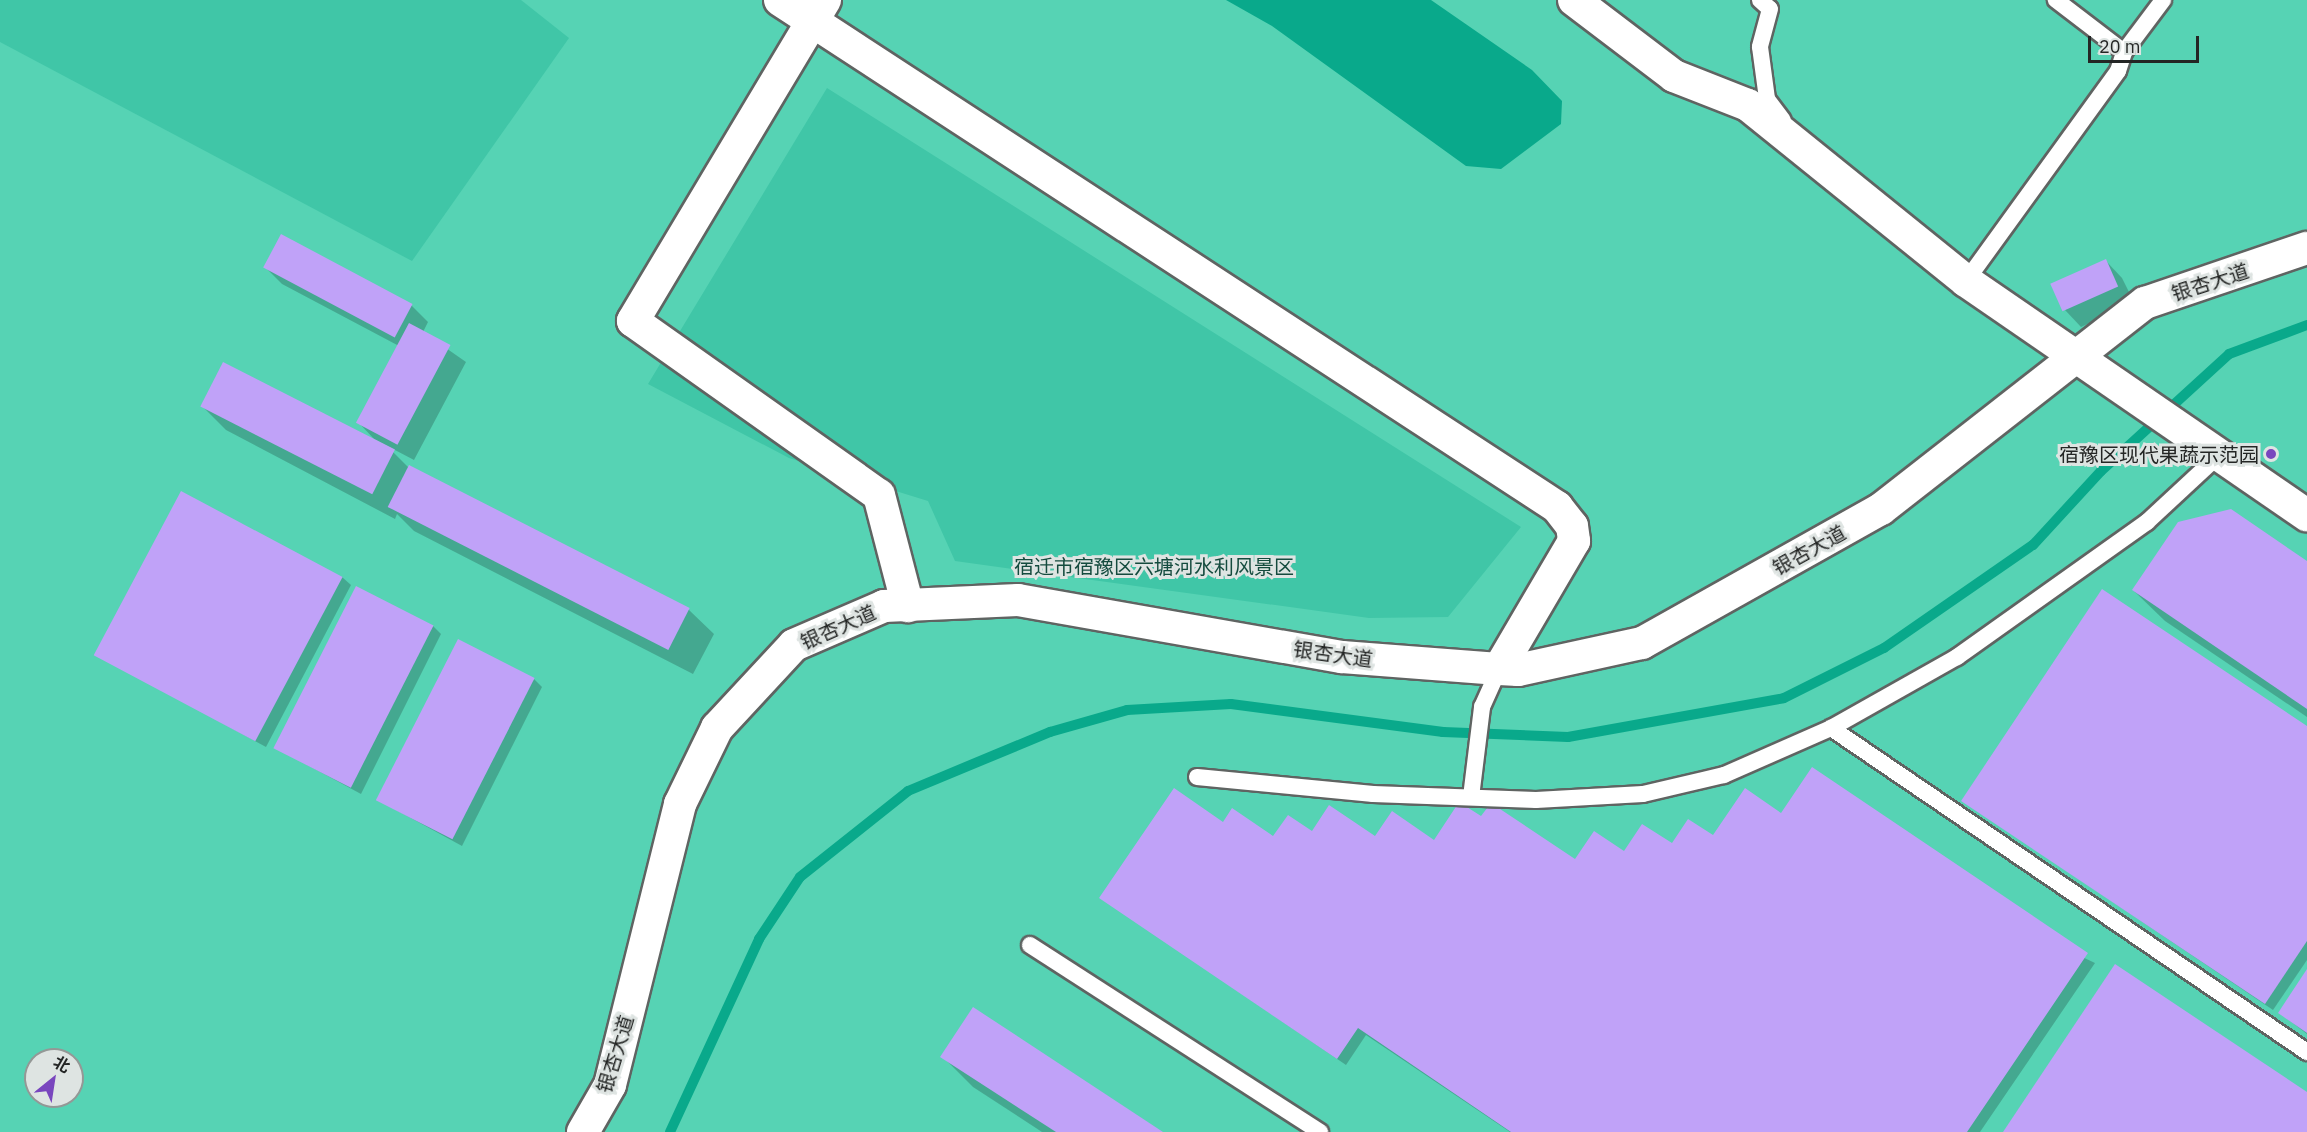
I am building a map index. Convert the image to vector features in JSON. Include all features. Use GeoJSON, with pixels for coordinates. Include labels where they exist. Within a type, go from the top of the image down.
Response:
{"type":"FeatureCollection","features":[{"type":"Feature","properties":{"kind":"street"},"geometry":{"type":"LineString","coordinates":[[780,0],[819,9],[1557,507],[1572,526],[1574,541],[1499,669]]}},
{"type":"Feature","properties":{"kind":"street"},"geometry":{"type":"LineString","coordinates":[[1574,0],[1674,76],[1748,105],[1814,163],[1966,282],[2307,515]]}},
{"type":"Feature","properties":{"kind":"street"},"geometry":{"type":"LineString","coordinates":[[819,9],[633,321],[879,495],[908,606]]}},
{"type":"Feature","properties":{"kind":"street","name":"银杏大道"},"geometry":{"type":"LineString","coordinates":[[583,1132],[610,1085],[680,804],[717,729],[794,645],[884,606],[1018,600],[1342,657],[1499,669],[1518,670],[1642,643],[1881,509],[2083,363],[2145,303],[2307,248]]}},
{"type":"Feature","properties":{"kind":"lane"},"geometry":{"type":"LineString","coordinates":[[1760,0],[1770,9],[1760,47],[1767,99],[1814,163]]}},
{"type":"Feature","properties":{"kind":"lane"},"geometry":{"type":"LineString","coordinates":[[2056,0],[2124,52]]}},
{"type":"Feature","properties":{"kind":"lane"},"geometry":{"type":"LineString","coordinates":[[1966,282],[2118,71],[2124,52],[2163,0]]}},
{"type":"Feature","properties":{"kind":"lane"},"geometry":{"type":"LineString","coordinates":[[1197,777],[1471,798],[1643,794],[1762,762],[1831,728],[1957,657],[2059,589],[2147,522],[2219,455]]}},
{"type":"Feature","properties":{"kind":"lane"},"geometry":{"type":"LineString","coordinates":[[1471,798],[1480,719],[1499,669]]}},
{"type":"Feature","properties":{"kind":"lane"},"geometry":{"type":"LineString","coordinates":[[1831,728],[2307,1052]]}},
{"type":"Feature","properties":{"kind":"lane"},"geometry":{"type":"LineString","coordinates":[[1030,945],[1320,1132]]}},
{"type":"Feature","properties":{"kind":"green space","name":"宿迁市宿豫区六塘河水利风景区"},"geometry":{"type":"Polygon","coordinates":[[[0,0],[2307,0],[2307,1132],[0,1132],[0,0]]]}},
{"type":"Feature","properties":{"kind":"green space"},"geometry":{"type":"Polygon","coordinates":[[[0,0],[521,0],[569,38],[412,261],[0,42],[0,0]]]}},
{"type":"Feature","properties":{"kind":"green space"},"geometry":{"type":"Polygon","coordinates":[[[827,88],[1521,527],[1448,617],[1369,618],[955,561],[928,501],[789,458],[648,384],[827,88]]]}},
{"type":"Feature","properties":{"kind":"shaded area"},"geometry":{"type":"Polygon","coordinates":[[[1226,0],[1431,0],[1532,70],[1562,101],[1561,124],[1501,169],[1466,166],[1272,26],[1226,0]]]}},
{"type":"Feature","properties":{"kind":"building"},"geometry":{"type":"Polygon","coordinates":[[[281,234],[413,304],[395,338],[263,268],[281,234]]]}},
{"type":"Feature","properties":{"kind":"building"},"geometry":{"type":"Polygon","coordinates":[[[2106,259],[2118,286],[2062,311],[2050,284],[2106,259]]]}},
{"type":"Feature","properties":{"kind":"building"},"geometry":{"type":"Polygon","coordinates":[[[409,323],[450,345],[397,445],[356,423],[409,323]]]}},
{"type":"Feature","properties":{"kind":"building"},"geometry":{"type":"Polygon","coordinates":[[[223,362],[395,450],[372,494],[200,407],[223,362]]]}},
{"type":"Feature","properties":{"kind":"building"},"geometry":{"type":"Polygon","coordinates":[[[409,465],[690,608],[668,650],[388,507],[409,465]]]}},
{"type":"Feature","properties":{"kind":"building"},"geometry":{"type":"Polygon","coordinates":[[[181,491],[343,577],[255,741],[94,655],[181,491]]]}},
{"type":"Feature","properties":{"kind":"building"},"geometry":{"type":"Polygon","coordinates":[[[2231,509],[2307,561],[2307,709],[2132,590],[2178,522],[2231,509]]]}},
{"type":"Feature","properties":{"kind":"building"},"geometry":{"type":"Polygon","coordinates":[[[356,586],[434,625],[351,788],[273,748],[356,586]]]}},
{"type":"Feature","properties":{"kind":"building"},"geometry":{"type":"Polygon","coordinates":[[[2102,589],[2307,726],[2307,941],[2265,1004],[1961,801],[2102,589]]]}},
{"type":"Feature","properties":{"kind":"building"},"geometry":{"type":"Polygon","coordinates":[[[458,639],[535,678],[452,839],[376,800],[458,639]]]}},
{"type":"Feature","properties":{"kind":"building"},"geometry":{"type":"Polygon","coordinates":[[[1812,767],[2088,953],[1967,1132],[1511,1132],[1358,1028],[1337,1059],[1099,898],[1174,788],[1223,822],[1232,808],[1273,836],[1288,815],[1312,831],[1329,805],[1375,836],[1392,811],[1434,840],[1459,802],[1481,816],[1491,803],[1575,859],[1594,831],[1624,851],[1642,824],[1672,843],[1688,819],[1713,835],[1745,788],[1781,813],[1812,767]]]}},
{"type":"Feature","properties":{"kind":"building"},"geometry":{"type":"Polygon","coordinates":[[[2115,964],[2307,1092],[2307,1132],[2003,1132],[2115,964]]]}},
{"type":"Feature","properties":{"kind":"building"},"geometry":{"type":"Polygon","coordinates":[[[2307,969],[2307,1033],[2278,1013],[2307,969]]]}},
{"type":"Feature","properties":{"kind":"building"},"geometry":{"type":"Polygon","coordinates":[[[973,1007],[1163,1132],[1056,1132],[940,1057],[973,1007]]]}},
{"type":"Feature","properties":{"kind":"waterway"},"geometry":{"type":"LineString","coordinates":[[670,1132],[759,939],[800,877],[908,791],[1050,732],[1127,710],[1231,704],[1443,732],[1568,737],[1784,698],[1884,648],[2033,545],[2101,471],[2229,354],[2307,325]]}},
{"type":"Feature","properties":{"kind":"place","name":"宿豫区现代果蔬示范园"},"geometry":{"type":"Point","coordinates":[2271,454]}}]}
